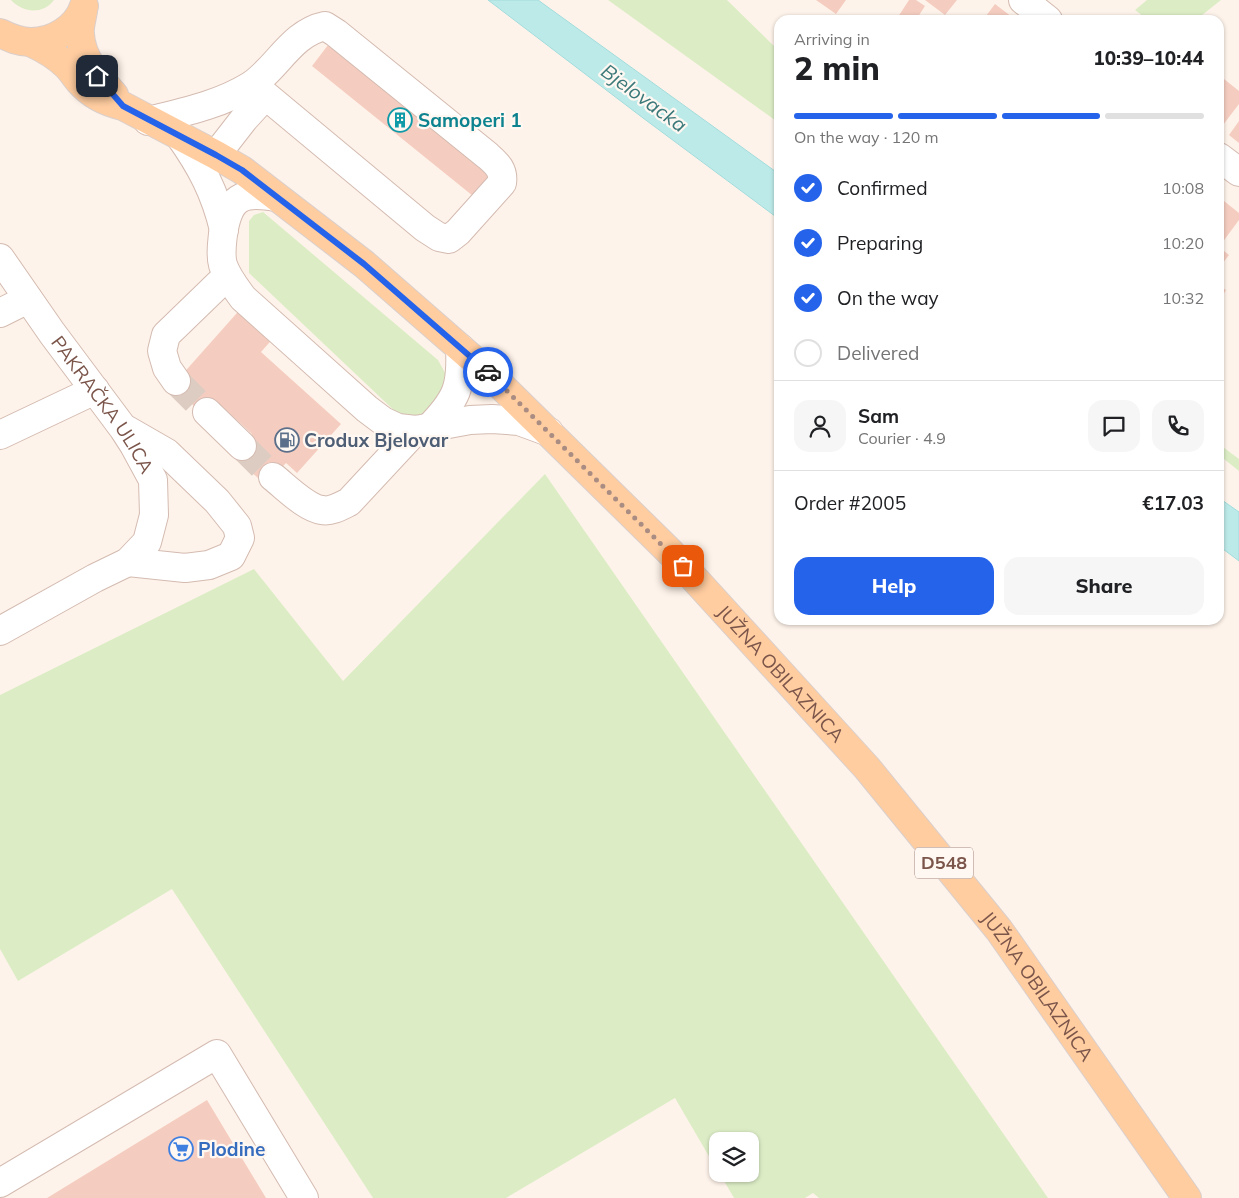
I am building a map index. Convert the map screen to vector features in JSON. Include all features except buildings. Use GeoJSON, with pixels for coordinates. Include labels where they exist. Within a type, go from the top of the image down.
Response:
{"type":"FeatureCollection","features":[{"type":"Feature","properties":{"kind":"main road","name":"D548"},"geometry":{"type":"LineString","coordinates":[[12,41],[46,40],[61,34],[73,24],[84,5]]}},
{"type":"Feature","properties":{"kind":"main road","name":"JUŽNA OBILAZNICA"},"geometry":{"type":"LineString","coordinates":[[84,5],[80,34],[85,54],[97,76],[123,106]]}},
{"type":"Feature","properties":{"kind":"main road","name":"JUŽNA OBILAZNICA"},"geometry":{"type":"LineString","coordinates":[[12,41],[47,50],[67,66],[94,95],[106,102],[123,106],[242,170],[364,264],[482,367],[549,432],[671,553],[867,768],[999,930],[1188,1198]]}},
{"type":"Feature","properties":{"kind":"street"},"geometry":{"type":"LineString","coordinates":[[1023,0],[1042,15]]}},
{"type":"Feature","properties":{"kind":"street"},"geometry":{"type":"LineString","coordinates":[[216,155],[244,119],[259,90],[301,37],[312,29],[325,26],[488,156],[500,167],[503,175],[502,183],[458,232],[449,239],[439,237],[425,228],[259,90]]}},
{"type":"Feature","properties":{"kind":"street"},"geometry":{"type":"LineString","coordinates":[[148,121],[204,107],[231,96],[259,90]]}},
{"type":"Feature","properties":{"kind":"street"},"geometry":{"type":"LineString","coordinates":[[179,135],[207,179],[218,205],[224,230]]}},
{"type":"Feature","properties":{"kind":"street"},"geometry":{"type":"LineString","coordinates":[[1224,161],[1239,172]]}},
{"type":"Feature","properties":{"kind":"street"},"geometry":{"type":"LineString","coordinates":[[276,197],[258,194],[246,196],[236,202],[229,210],[221,246],[222,263],[227,276],[243,298],[367,409],[383,421],[398,428],[423,429],[470,420],[492,419],[518,421],[549,432]]}},
{"type":"Feature","properties":{"kind":"street","name":"PAKRAČKA ULICA"},"geometry":{"type":"LineString","coordinates":[[0,258],[52,333],[123,428],[153,480],[154,488],[154,516],[148,542],[128,562],[95,578],[0,632]]}},
{"type":"Feature","properties":{"kind":"street"},"geometry":{"type":"LineString","coordinates":[[176,381],[167,368],[162,351],[166,335],[227,276]]}},
{"type":"Feature","properties":{"kind":"street"},"geometry":{"type":"LineString","coordinates":[[0,313],[28,299]]}},
{"type":"Feature","properties":{"kind":"street"},"geometry":{"type":"LineString","coordinates":[[273,476],[305,502],[322,510],[338,508],[349,502],[423,429],[446,410],[458,390],[461,370],[460,348]]}},
{"type":"Feature","properties":{"kind":"street"},"geometry":{"type":"LineString","coordinates":[[0,435],[95,390]]}},
{"type":"Feature","properties":{"kind":"street"},"geometry":{"type":"LineString","coordinates":[[207,412],[242,446]]}},
{"type":"Feature","properties":{"kind":"street"},"geometry":{"type":"LineString","coordinates":[[123,428],[167,453],[218,501],[238,526],[240,538],[231,556],[209,565],[185,568],[128,562]]}},
{"type":"Feature","properties":{"kind":"street"},"geometry":{"type":"LineString","coordinates":[[0,1183],[217,1054],[304,1198]]}},
{"type":"Feature","properties":{"kind":"green space"},"geometry":{"type":"Polygon","coordinates":[[[11,0],[54,0],[39,10],[27,10],[11,0]]]}},
{"type":"Feature","properties":{"kind":"green space"},"geometry":{"type":"Polygon","coordinates":[[[608,0],[727,0],[774,46],[774,119],[608,0]]]}},
{"type":"Feature","properties":{"kind":"green space"},"geometry":{"type":"Polygon","coordinates":[[[1147,0],[1221,0],[1202,15],[1142,15],[1135,10],[1147,0]]]}},
{"type":"Feature","properties":{"kind":"green space"},"geometry":{"type":"Polygon","coordinates":[[[263,212],[438,360],[448,378],[449,392],[425,417],[401,417],[249,273],[249,221],[254,215],[263,212]]]}},
{"type":"Feature","properties":{"kind":"green space"},"geometry":{"type":"Polygon","coordinates":[[[1224,448],[1239,459],[1239,471],[1224,459],[1224,448]]]}},
{"type":"Feature","properties":{"kind":"green space"},"geometry":{"type":"Polygon","coordinates":[[[545,474],[1048,1198],[819,1198],[813,1193],[805,1198],[734,1198],[725,1182],[759,1182],[759,1132],[709,1132],[709,1156],[675,1098],[506,1198],[373,1198],[172,889],[18,981],[0,949],[0,695],[254,569],[343,681],[545,474]]]}},
{"type":"Feature","properties":{"kind":"water","name":"Bjelovacka"},"geometry":{"type":"Polygon","coordinates":[[[488,0],[538,0],[774,170],[774,215],[488,0]]]}},
{"type":"Feature","properties":{"kind":"water"},"geometry":{"type":"Polygon","coordinates":[[[1224,502],[1239,512],[1239,561],[1224,550],[1224,502]]]}},
{"type":"Feature","properties":{"kind":"tunnel"},"geometry":{"type":"LineString","coordinates":[[176,381],[207,412]]}},
{"type":"Feature","properties":{"kind":"tunnel"},"geometry":{"type":"LineString","coordinates":[[242,446],[273,477]]}},
{"type":"Feature","properties":{"kind":"way so far"},"geometry":{"type":"LineString","coordinates":[[488,372],[683,566]]}},
{"type":"Feature","properties":{"kind":"place","name":"Samoperi 1"},"geometry":{"type":"Point","coordinates":[400,120]}},
{"type":"Feature","properties":{"kind":"place","name":"Crodux Bjelovar"},"geometry":{"type":"Point","coordinates":[287,440]}},
{"type":"Feature","properties":{"kind":"place","name":"Plodine"},"geometry":{"type":"Point","coordinates":[181,1149]}},
{"type":"Feature","properties":{"kind":"route"},"geometry":{"type":"LineString","coordinates":[[97,76],[123,106],[242,170],[364,264],[488,372]]}}]}
